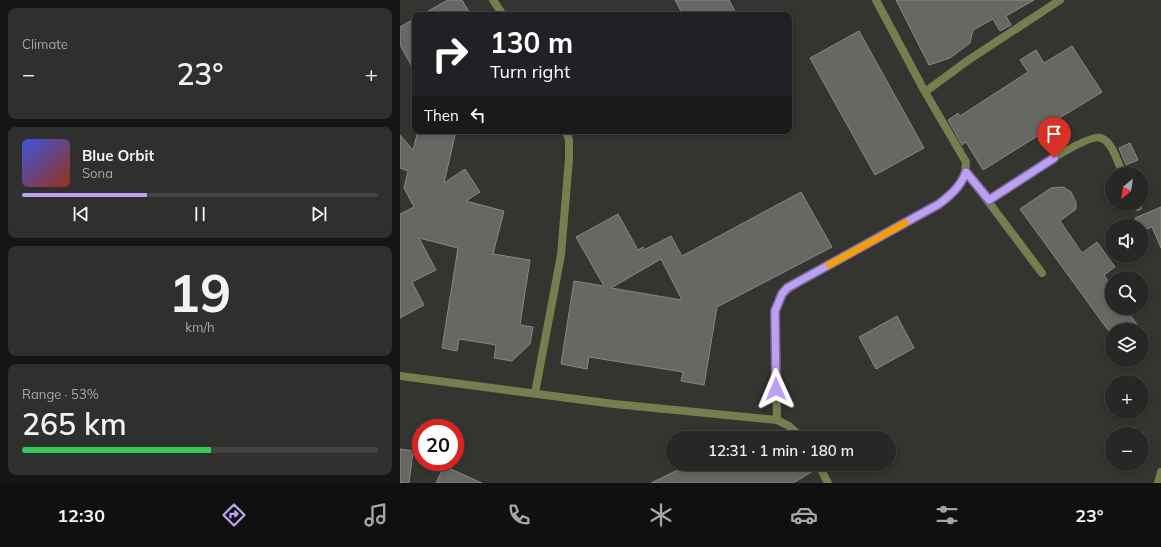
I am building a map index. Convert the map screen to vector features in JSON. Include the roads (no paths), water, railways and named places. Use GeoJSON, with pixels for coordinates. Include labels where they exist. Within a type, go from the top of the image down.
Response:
{"type":"FeatureCollection","features":[{"type":"Feature","properties":{"kind":"lane"},"geometry":{"type":"LineString","coordinates":[[493,0],[501,12]]}},
{"type":"Feature","properties":{"kind":"lane"},"geometry":{"type":"LineString","coordinates":[[777,420],[775,311],[782,294],[796,283],[939,204],[954,193],[962,183],[966,172],[966,162],[925,92],[876,0]]}},
{"type":"Feature","properties":{"kind":"lane"},"geometry":{"type":"LineString","coordinates":[[925,92],[967,61],[1060,0]]}},
{"type":"Feature","properties":{"kind":"lane"},"geometry":{"type":"LineString","coordinates":[[535,394],[561,256],[569,159],[567,134]]}},
{"type":"Feature","properties":{"kind":"lane"},"geometry":{"type":"LineString","coordinates":[[989,200],[1065,151],[1094,137],[1100,137],[1106,140],[1120,167]]}},
{"type":"Feature","properties":{"kind":"lane"},"geometry":{"type":"LineString","coordinates":[[966,172],[989,200],[1042,273]]}},
{"type":"Feature","properties":{"kind":"lane"},"geometry":{"type":"LineString","coordinates":[[400,376],[614,404],[777,420],[789,426],[794,431]]}},
{"type":"Feature","properties":{"kind":"lane"},"geometry":{"type":"LineString","coordinates":[[822,471],[828,483]]}},
{"type":"Feature","properties":{"kind":"lane"},"geometry":{"type":"LineString","coordinates":[[1158,483],[1161,472]]}}]}
